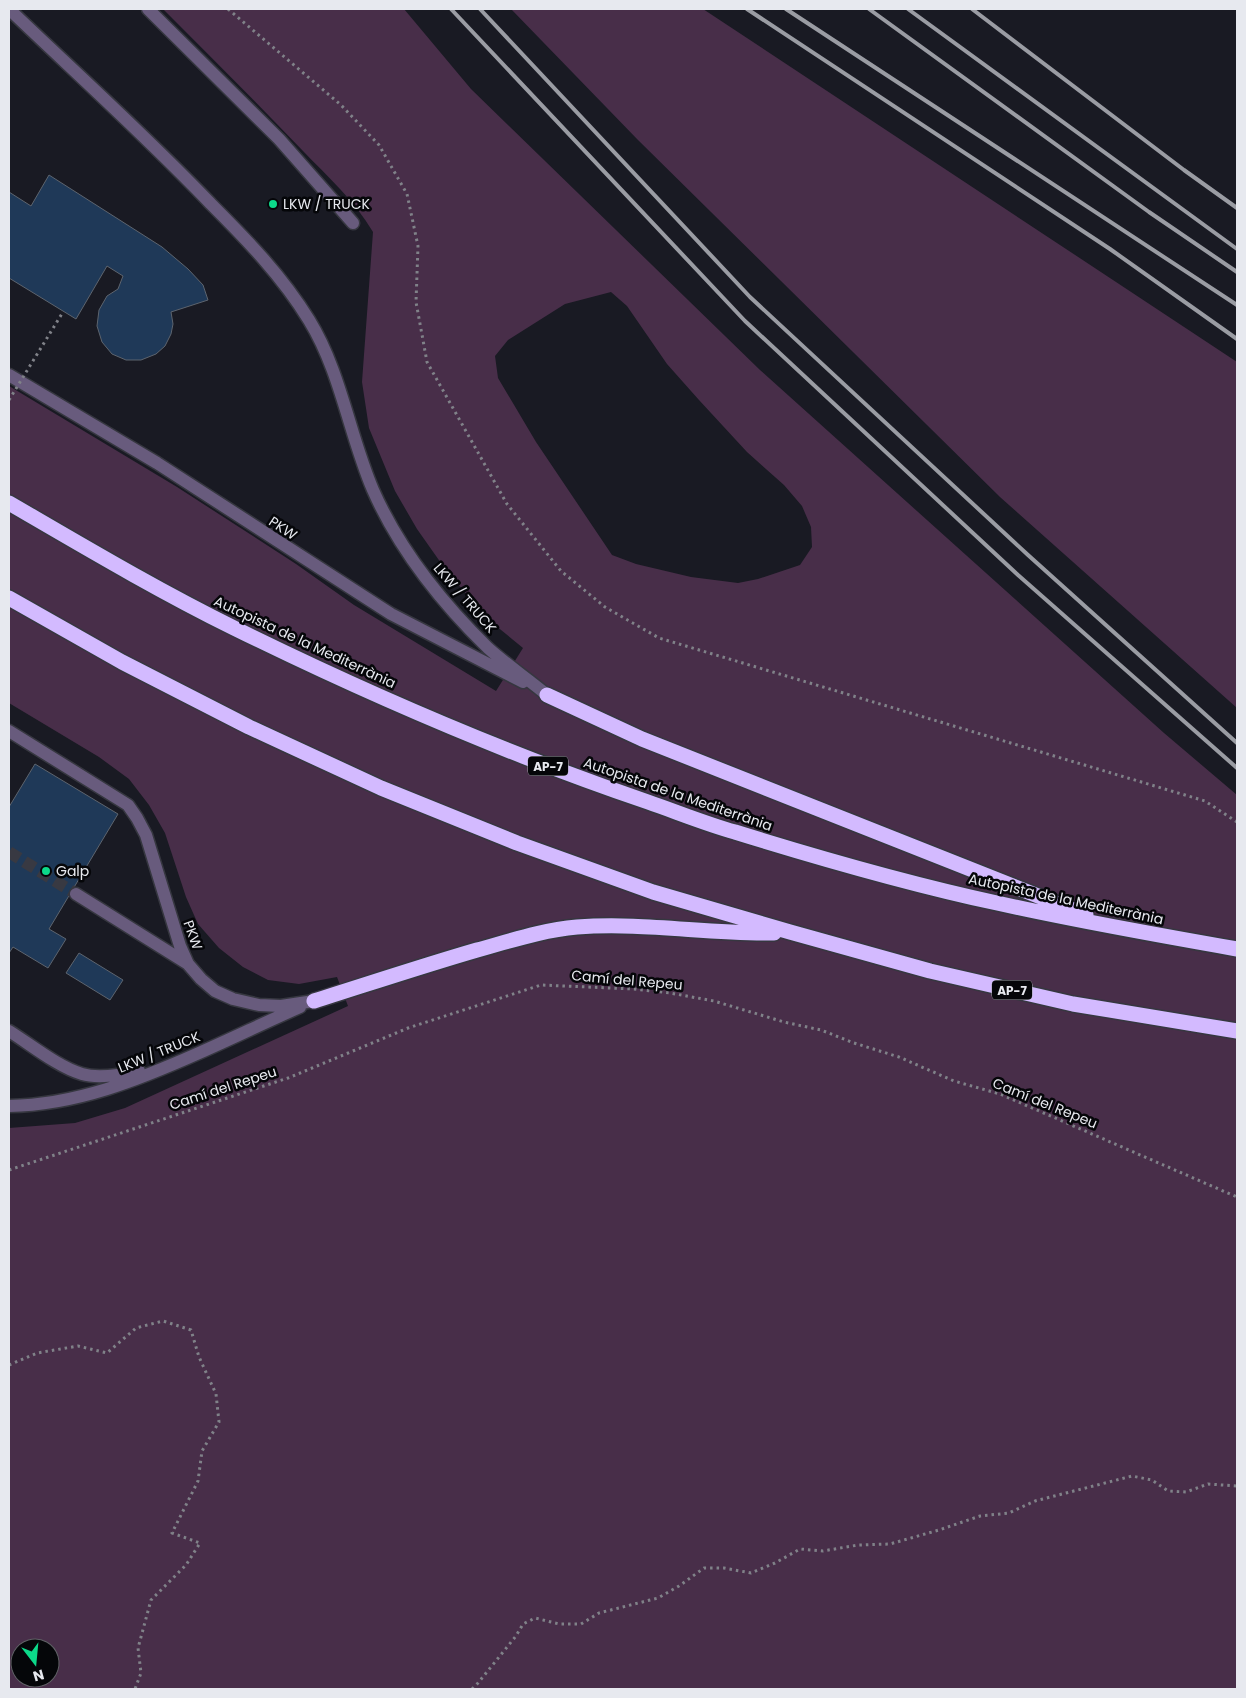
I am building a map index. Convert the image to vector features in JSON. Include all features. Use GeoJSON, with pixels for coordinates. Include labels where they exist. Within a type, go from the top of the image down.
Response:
{"type":"FeatureCollection","features":[{"type":"Feature","properties":{"kind":"highway","name":"Autopista de la Mediterrània"},"geometry":{"type":"LineString","coordinates":[[9,503],[115,565],[233,627],[354,684],[480,739],[586,780],[733,832],[864,869],[993,902],[1124,930],[1237,949]]}},
{"type":"Feature","properties":{"kind":"highway","name":"AP-7"},"geometry":{"type":"LineString","coordinates":[[9,598],[122,662],[240,723],[380,788],[517,843],[653,892],[930,971],[1073,1004],[1237,1031]]}},
{"type":"Feature","properties":{"kind":"highway"},"geometry":{"type":"LineString","coordinates":[[548,695],[642,740],[1124,930]]}},
{"type":"Feature","properties":{"kind":"highway"},"geometry":{"type":"LineString","coordinates":[[314,1001],[530,935],[576,927],[620,926],[739,933],[790,932]]}},
{"type":"Feature","properties":{"kind":"lane","name":"LKW / TRUCK"},"geometry":{"type":"LineString","coordinates":[[9,9],[170,160],[278,276],[309,320],[326,352],[373,491],[404,546],[432,587],[460,620],[490,649],[548,695]]}},
{"type":"Feature","properties":{"kind":"lane"},"geometry":{"type":"LineString","coordinates":[[148,9],[278,139],[353,223]]}},
{"type":"Feature","properties":{"kind":"lane","name":"PKW"},"geometry":{"type":"LineString","coordinates":[[9,375],[157,463],[391,614],[548,695]]}},
{"type":"Feature","properties":{"kind":"lane","name":"PKW"},"geometry":{"type":"LineString","coordinates":[[9,731],[128,805],[146,834],[180,946],[188,964],[215,991],[233,999],[266,1006],[281,1006],[314,1001]]}},
{"type":"Feature","properties":{"kind":"lane"},"geometry":{"type":"LineString","coordinates":[[76,894],[188,964]]}},
{"type":"Feature","properties":{"kind":"lane","name":"LKW / TRUCK"},"geometry":{"type":"LineString","coordinates":[[9,1106],[32,1106],[66,1101],[105,1090],[169,1066],[314,1001]]}},
{"type":"Feature","properties":{"kind":"lane"},"geometry":{"type":"LineString","coordinates":[[9,1031],[67,1068],[83,1075],[104,1076],[124,1074],[169,1066]]}},
{"type":"Feature","properties":{"kind":"path"},"geometry":{"type":"LineString","coordinates":[[228,9],[341,105],[379,145],[407,194],[418,246],[416,302],[427,362],[507,504],[561,571],[605,607],[660,638],[1205,800],[1237,822]]}},
{"type":"Feature","properties":{"kind":"path"},"geometry":{"type":"LineString","coordinates":[[9,400],[63,312]]}},
{"type":"Feature","properties":{"kind":"path","name":"Camí del Repeu"},"geometry":{"type":"LineString","coordinates":[[9,1170],[288,1078],[408,1028],[541,985],[670,992],[714,1001],[784,1022],[821,1030],[899,1057],[954,1081],[1000,1094],[1237,1198]]}},
{"type":"Feature","properties":{"kind":"path"},"geometry":{"type":"LineString","coordinates":[[9,1365],[37,1353],[78,1346],[107,1353],[136,1328],[163,1321],[191,1330],[199,1357],[216,1394],[219,1422],[202,1451],[198,1481],[172,1533],[200,1543],[186,1565],[151,1600],[138,1648],[141,1673],[135,1689]]}},
{"type":"Feature","properties":{"kind":"path"},"geometry":{"type":"LineString","coordinates":[[472,1689],[516,1636],[523,1624],[535,1618],[559,1624],[581,1624],[599,1613],[658,1598],[704,1568],[724,1568],[751,1573],[775,1563],[800,1549],[823,1551],[858,1545],[890,1544],[980,1516],[1009,1513],[1035,1501],[1132,1476],[1152,1480],[1168,1491],[1186,1492],[1208,1484],[1237,1486]]}},
{"type":"Feature","properties":{"kind":"shaded area"},"geometry":{"type":"Polygon","coordinates":[[[163,9],[404,9],[471,89],[760,370],[1164,733],[1237,795],[1237,1689],[9,1689],[9,1128],[75,1123],[125,1108],[348,1006],[337,977],[299,984],[268,980],[243,967],[219,948],[198,924],[186,897],[165,833],[149,805],[129,779],[99,757],[9,703],[9,386],[177,487],[296,564],[354,605],[496,691],[523,648],[490,621],[448,573],[417,529],[395,491],[369,428],[362,382],[373,232],[340,189],[163,9]],[[611,292],[565,304],[508,340],[495,356],[498,378],[536,442],[612,555],[636,564],[691,577],[738,583],[758,579],[800,565],[812,547],[811,527],[802,506],[784,485],[747,452],[667,364],[627,306],[611,292]]]}},
{"type":"Feature","properties":{"kind":"shaded area"},"geometry":{"type":"Polygon","coordinates":[[[511,9],[703,9],[1237,362],[1237,708],[1000,497],[638,140],[511,9]]]}},
{"type":"Feature","properties":{"kind":"building"},"geometry":{"type":"Polygon","coordinates":[[[49,175],[162,247],[188,269],[203,285],[208,300],[171,312],[173,324],[171,334],[165,346],[156,354],[141,360],[126,360],[112,354],[102,342],[97,326],[99,310],[107,296],[118,289],[123,276],[107,266],[76,319],[9,278],[9,192],[31,206],[49,175]]]}},
{"type":"Feature","properties":{"kind":"building","name":"Galp"},"geometry":{"type":"Polygon","coordinates":[[[35,764],[118,814],[49,929],[66,939],[48,968],[13,947],[9,953],[9,807],[35,764]]]}},
{"type":"Feature","properties":{"kind":"building"},"geometry":{"type":"Polygon","coordinates":[[[79,953],[123,980],[110,1000],[66,973],[79,953]]]}},
{"type":"Feature","properties":{"kind":"tunnel"},"geometry":{"type":"LineString","coordinates":[[9,852],[76,894]]}},
{"type":"Feature","properties":{"kind":"railway"},"geometry":{"type":"LineString","coordinates":[[451,9],[745,321],[1018,575],[1237,768]]}},
{"type":"Feature","properties":{"kind":"railway"},"geometry":{"type":"LineString","coordinates":[[480,9],[750,297],[1028,555],[1237,743]]}},
{"type":"Feature","properties":{"kind":"railway"},"geometry":{"type":"LineString","coordinates":[[747,9],[1110,249],[1237,339]]}},
{"type":"Feature","properties":{"kind":"railway"},"geometry":{"type":"LineString","coordinates":[[786,9],[1237,305]]}},
{"type":"Feature","properties":{"kind":"railway"},"geometry":{"type":"LineString","coordinates":[[869,9],[1149,212],[1237,272]]}},
{"type":"Feature","properties":{"kind":"railway"},"geometry":{"type":"LineString","coordinates":[[908,9],[1237,249]]}},
{"type":"Feature","properties":{"kind":"railway"},"geometry":{"type":"LineString","coordinates":[[972,9],[1237,208]]}},
{"type":"Feature","properties":{"kind":"place","name":"LKW / TRUCK"},"geometry":{"type":"Point","coordinates":[273,204]}},
{"type":"Feature","properties":{"kind":"place","name":"Galp"},"geometry":{"type":"Point","coordinates":[46,871]}}]}
